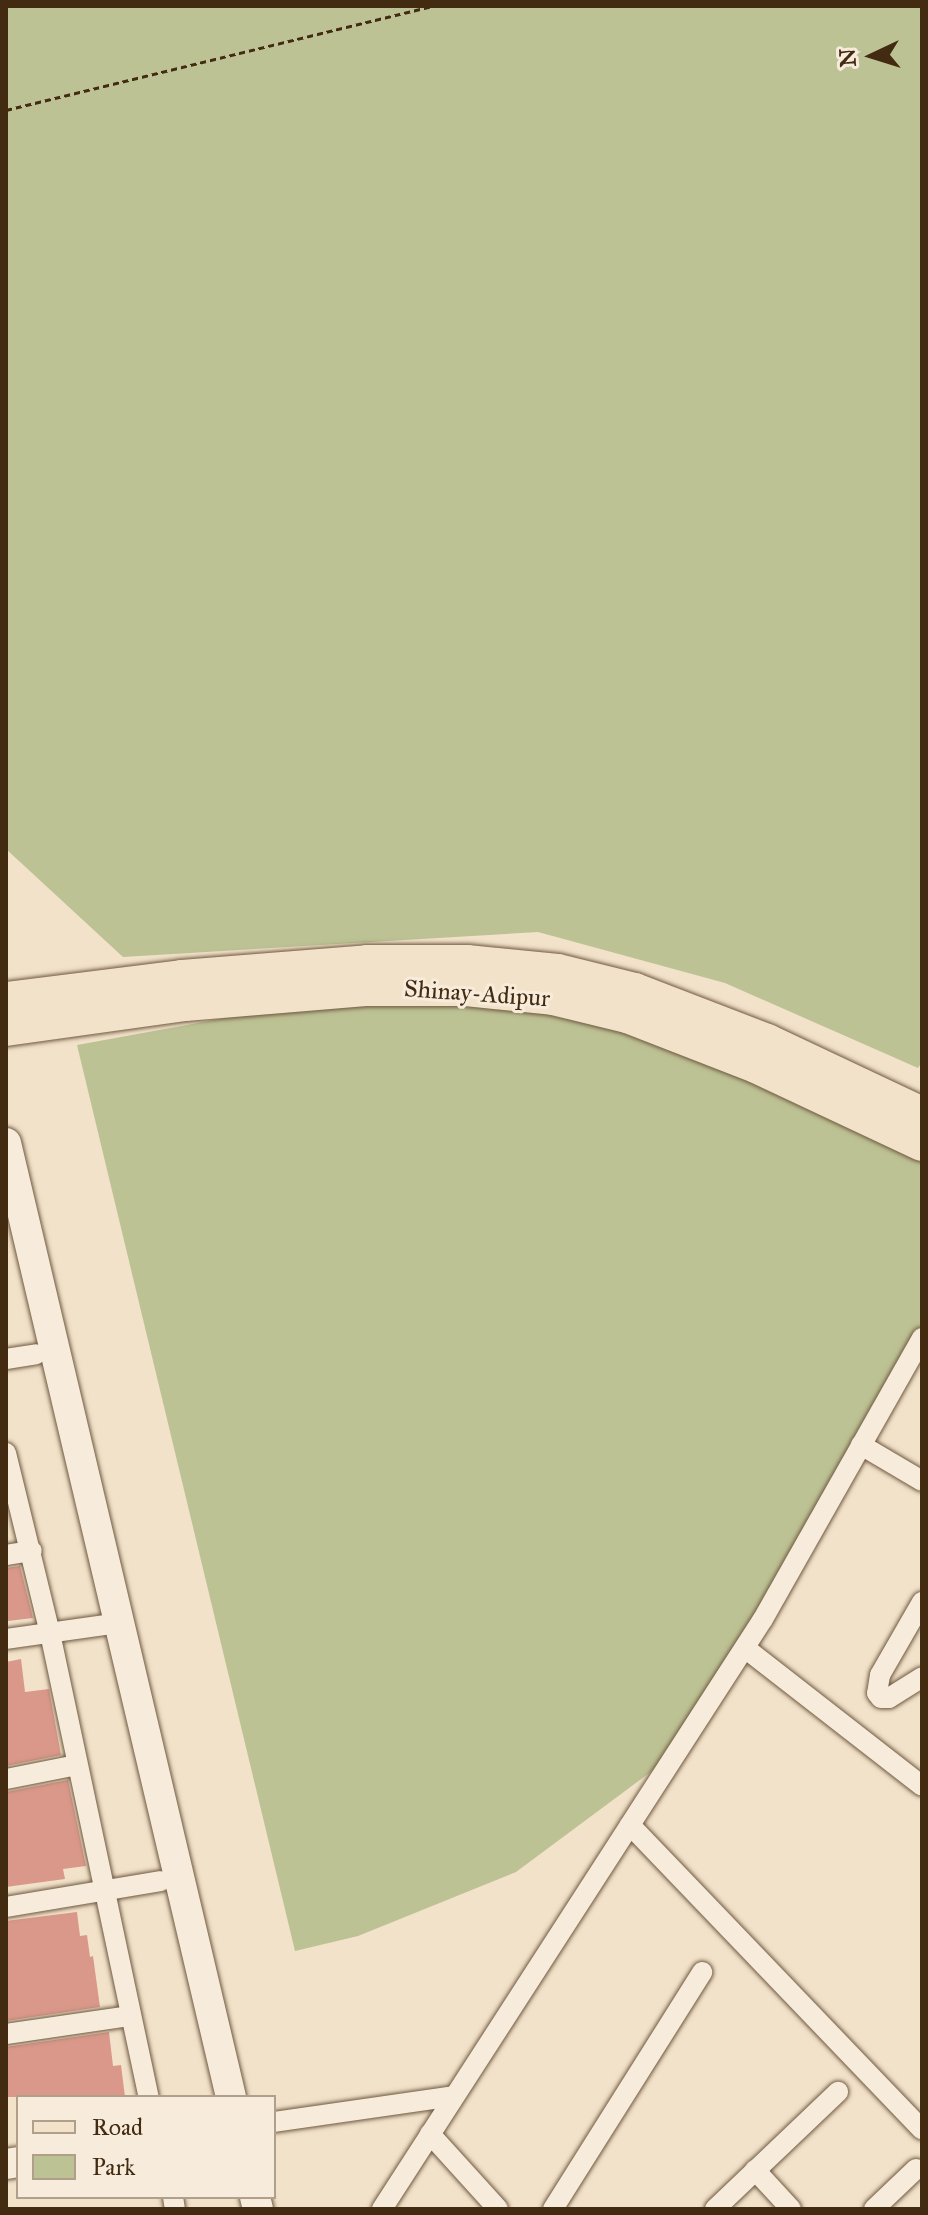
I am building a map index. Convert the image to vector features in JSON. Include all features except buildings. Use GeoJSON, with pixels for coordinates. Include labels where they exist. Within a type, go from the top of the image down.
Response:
{"type":"FeatureCollection","features":[{"type":"Feature","properties":{"kind":"main road","name":"Shinay-Adipur"},"geometry":{"type":"LineString","coordinates":[[6,999],[182,977],[367,962],[467,962],[558,971],[635,990],[767,1041],[922,1114]]}},
{"type":"Feature","properties":{"kind":"main road","name":"Shinay-Adipur"},"geometry":{"type":"LineString","coordinates":[[6,1028],[185,1004],[368,989],[466,989],[553,998],[627,1016],[756,1066],[922,1144]]}},
{"type":"Feature","properties":{"kind":"main road"},"geometry":{"type":"LineString","coordinates":[[6,1143],[110,1624],[161,1881],[212,2095]]}},
{"type":"Feature","properties":{"kind":"main road"},"geometry":{"type":"LineString","coordinates":[[6,1227],[36,1354],[110,1624],[230,2095]]}},
{"type":"Feature","properties":{"kind":"street"},"geometry":{"type":"LineString","coordinates":[[382,2209],[745,1648],[922,1338]]}},
{"type":"Feature","properties":{"kind":"street"},"geometry":{"type":"LineString","coordinates":[[6,1359],[36,1354]]}},
{"type":"Feature","properties":{"kind":"street"},"geometry":{"type":"LineString","coordinates":[[861,1445],[922,1481]]}},
{"type":"Feature","properties":{"kind":"street"},"geometry":{"type":"LineString","coordinates":[[6,1453],[10,1485],[32,1551],[106,1892],[129,2016],[149,2095]]}},
{"type":"Feature","properties":{"kind":"street"},"geometry":{"type":"LineString","coordinates":[[6,1555],[32,1551]]}},
{"type":"Feature","properties":{"kind":"street"},"geometry":{"type":"LineString","coordinates":[[922,1602],[880,1675],[877,1693],[881,1698],[889,1698],[922,1677]]}},
{"type":"Feature","properties":{"kind":"street"},"geometry":{"type":"LineString","coordinates":[[6,1639],[110,1624]]}},
{"type":"Feature","properties":{"kind":"street"},"geometry":{"type":"LineString","coordinates":[[745,1648],[922,1786]]}},
{"type":"Feature","properties":{"kind":"street"},"geometry":{"type":"LineString","coordinates":[[6,1779],[77,1765]]}},
{"type":"Feature","properties":{"kind":"street"},"geometry":{"type":"LineString","coordinates":[[630,1825],[922,2130]]}},
{"type":"Feature","properties":{"kind":"street"},"geometry":{"type":"LineString","coordinates":[[6,1907],[161,1881]]}},
{"type":"Feature","properties":{"kind":"street"},"geometry":{"type":"LineString","coordinates":[[553,2209],[702,1972]]}},
{"type":"Feature","properties":{"kind":"street"},"geometry":{"type":"LineString","coordinates":[[6,2034],[129,2016]]}},
{"type":"Feature","properties":{"kind":"street"},"geometry":{"type":"LineString","coordinates":[[715,2209],[838,2092]]}},
{"type":"Feature","properties":{"kind":"street"},"geometry":{"type":"LineString","coordinates":[[276,2122],[454,2096]]}},
{"type":"Feature","properties":{"kind":"street"},"geometry":{"type":"LineString","coordinates":[[430,2134],[498,2209]]}},
{"type":"Feature","properties":{"kind":"street"},"geometry":{"type":"LineString","coordinates":[[874,2209],[916,2169]]}},
{"type":"Feature","properties":{"kind":"street"},"geometry":{"type":"LineString","coordinates":[[755,2170],[791,2209]]}},
{"type":"Feature","properties":{"kind":"path"},"geometry":{"type":"LineString","coordinates":[[6,110],[433,6]]}},
{"type":"Feature","properties":{"kind":"green space"},"geometry":{"type":"Polygon","coordinates":[[[6,6],[922,6],[922,1062],[918,1068],[725,983],[538,932],[123,957],[6,849],[6,6]]]}},
{"type":"Feature","properties":{"kind":"green space"},"geometry":{"type":"Polygon","coordinates":[[[386,1001],[511,1007],[659,1038],[922,1160],[922,1352],[687,1745],[516,1872],[358,1936],[295,1951],[77,1045],[280,1008],[386,1001]]]}}]}
